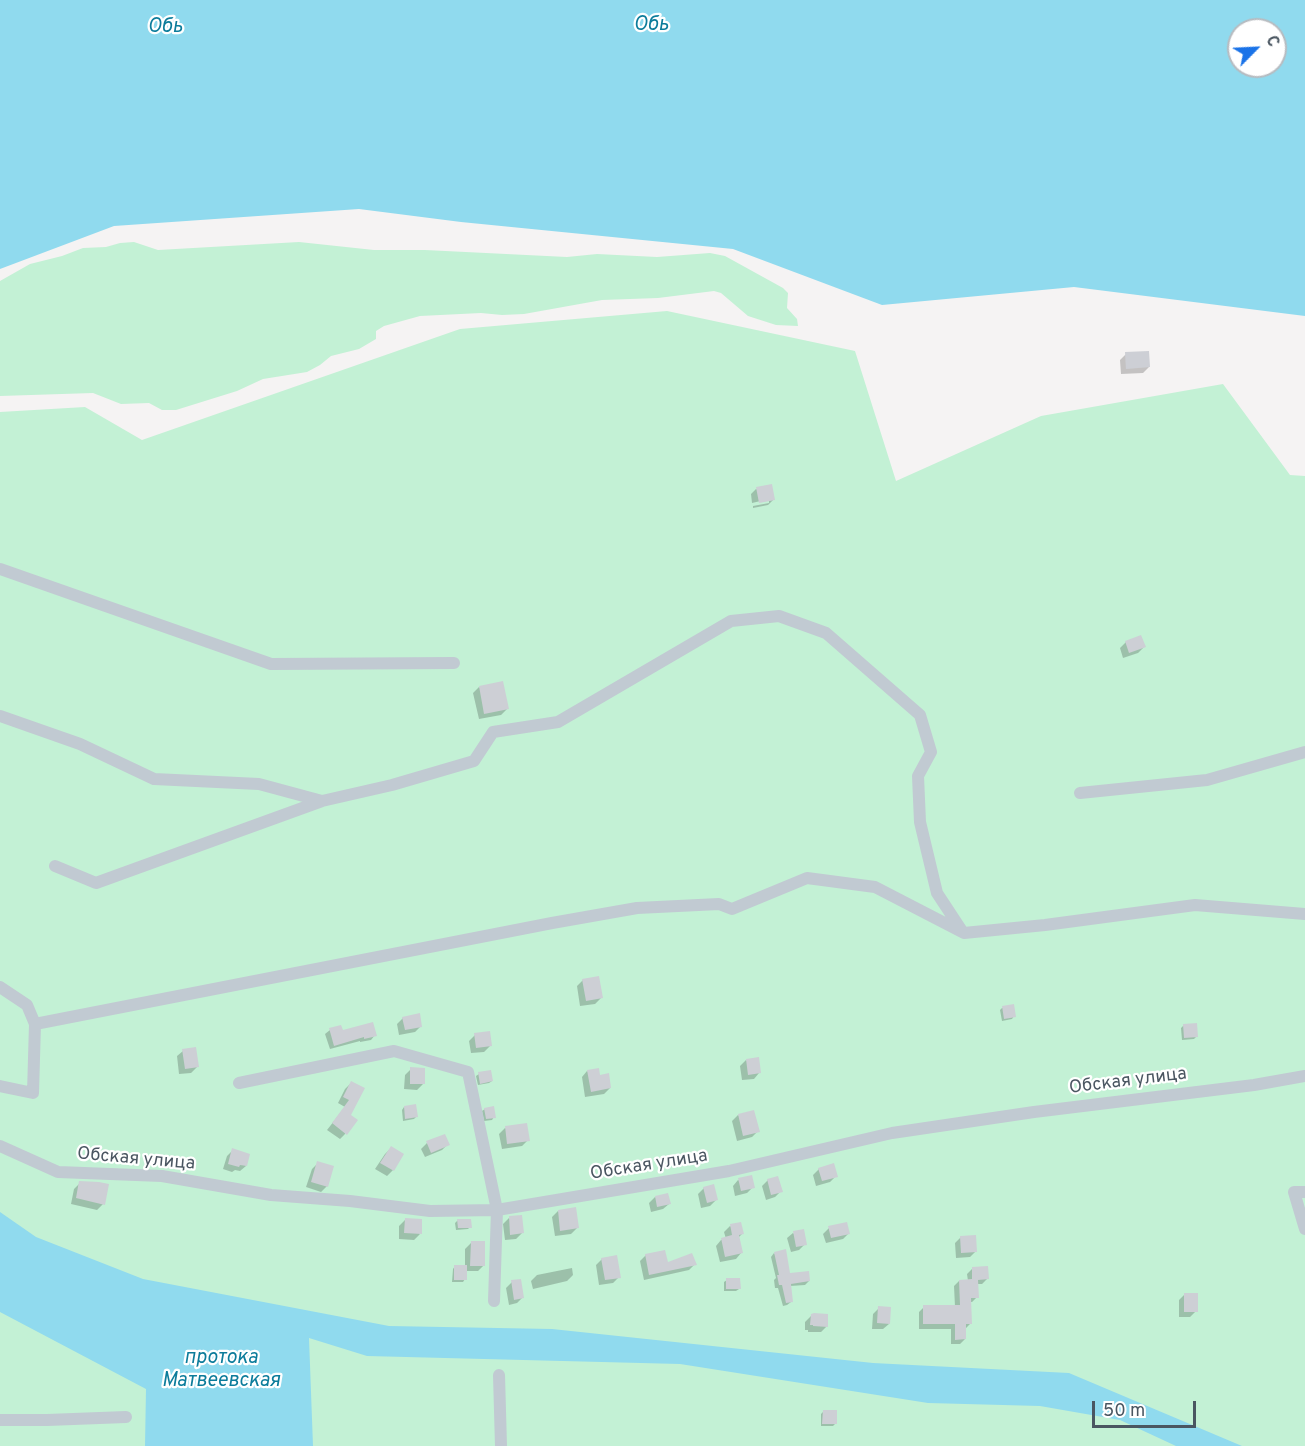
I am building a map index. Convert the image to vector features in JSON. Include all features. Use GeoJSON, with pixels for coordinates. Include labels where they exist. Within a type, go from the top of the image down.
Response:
{"type":"FeatureCollection","features":[{"type":"Feature","properties":{"kind":"street"},"geometry":{"type":"LineString","coordinates":[[0,569],[271,664],[454,663]]}},
{"type":"Feature","properties":{"kind":"street"},"geometry":{"type":"LineString","coordinates":[[55,866],[96,883],[322,801],[392,785],[474,760],[493,732],[558,722],[731,621],[779,616],[826,633],[920,715],[931,752],[918,776],[920,822],[937,893],[964,933]]}},
{"type":"Feature","properties":{"kind":"street"},"geometry":{"type":"LineString","coordinates":[[0,716],[80,744],[154,779],[259,784],[322,801]]}},
{"type":"Feature","properties":{"kind":"street"},"geometry":{"type":"LineString","coordinates":[[1080,793],[1207,780],[1305,752]]}},
{"type":"Feature","properties":{"kind":"street"},"geometry":{"type":"LineString","coordinates":[[35,1024],[637,908],[719,904],[732,909],[807,879],[875,887],[964,933],[1045,925],[1195,905],[1305,914]]}},
{"type":"Feature","properties":{"kind":"street"},"geometry":{"type":"LineString","coordinates":[[0,987],[27,1005],[35,1024],[33,1093],[0,1086]]}},
{"type":"Feature","properties":{"kind":"street"},"geometry":{"type":"LineString","coordinates":[[239,1083],[394,1051],[468,1072],[496,1210],[494,1301]]}},
{"type":"Feature","properties":{"kind":"street","name":"Обская улица"},"geometry":{"type":"LineString","coordinates":[[0,1146],[58,1172],[162,1176],[271,1195],[350,1201],[430,1211],[496,1210],[729,1171],[892,1133],[1034,1112],[1254,1085],[1305,1076]]}},
{"type":"Feature","properties":{"kind":"street"},"geometry":{"type":"LineString","coordinates":[[1305,1192],[1294,1192],[1305,1229]]}},
{"type":"Feature","properties":{"kind":"street"},"geometry":{"type":"LineString","coordinates":[[499,1375],[501,1446]]}},
{"type":"Feature","properties":{"kind":"street"},"geometry":{"type":"LineString","coordinates":[[0,1420],[126,1418]]}},
{"type":"Feature","properties":{"kind":"green space"},"geometry":{"type":"Polygon","coordinates":[[[134,242],[158,250],[299,242],[374,250],[425,250],[567,257],[597,254],[657,257],[710,253],[725,256],[783,288],[788,293],[787,308],[797,319],[798,326],[776,325],[748,316],[721,293],[714,291],[658,298],[602,300],[524,314],[481,313],[420,316],[384,326],[376,331],[376,339],[359,349],[331,356],[307,372],[263,379],[237,391],[176,410],[162,410],[149,403],[121,404],[93,393],[0,396],[0,281],[30,264],[83,248],[134,242]]]}},
{"type":"Feature","properties":{"kind":"green space"},"geometry":{"type":"Polygon","coordinates":[[[667,311],[855,351],[896,481],[1041,416],[1223,384],[1290,475],[1305,476],[1305,1446],[0,1446],[0,412],[85,407],[142,440],[460,329],[667,311]]]}},
{"type":"Feature","properties":{"kind":"water","name":"Обь"},"geometry":{"type":"Polygon","coordinates":[[[0,0],[1305,0],[1305,316],[1074,287],[882,305],[733,249],[461,222],[359,209],[114,226],[0,269],[0,0]]]}},
{"type":"Feature","properties":{"kind":"water","name":"протока Матвеевская"},"geometry":{"type":"Polygon","coordinates":[[[0,1212],[36,1237],[143,1279],[389,1326],[552,1329],[873,1363],[1069,1373],[1242,1446],[1176,1446],[1120,1420],[1040,1406],[928,1403],[680,1364],[367,1356],[309,1338],[313,1446],[145,1446],[146,1389],[0,1312],[0,1212]]]}},
{"type":"Feature","properties":{"kind":"building"},"geometry":{"type":"Polygon","coordinates":[[[1149,351],[1150,367],[1126,369],[1125,352],[1149,351]]]}},
{"type":"Feature","properties":{"kind":"building"},"geometry":{"type":"Polygon","coordinates":[[[772,484],[775,500],[759,503],[756,487],[772,484]]]}},
{"type":"Feature","properties":{"kind":"building"},"geometry":{"type":"Polygon","coordinates":[[[1141,635],[1146,647],[1129,653],[1125,641],[1141,635]]]}},
{"type":"Feature","properties":{"kind":"building"},"geometry":{"type":"Polygon","coordinates":[[[503,681],[509,709],[484,714],[479,686],[503,681]]]}},
{"type":"Feature","properties":{"kind":"building"},"geometry":{"type":"Polygon","coordinates":[[[599,976],[603,998],[586,1001],[582,979],[599,976]]]}},
{"type":"Feature","properties":{"kind":"building"},"geometry":{"type":"Polygon","coordinates":[[[1014,1004],[1016,1017],[1004,1019],[1002,1006],[1014,1004]]]}},
{"type":"Feature","properties":{"kind":"building"},"geometry":{"type":"Polygon","coordinates":[[[420,1013],[422,1027],[405,1030],[402,1017],[420,1013]]]}},
{"type":"Feature","properties":{"kind":"building"},"geometry":{"type":"Polygon","coordinates":[[[373,1022],[377,1036],[364,1039],[364,1037],[334,1046],[329,1028],[341,1025],[343,1030],[373,1022]]]}},
{"type":"Feature","properties":{"kind":"building"},"geometry":{"type":"Polygon","coordinates":[[[1197,1023],[1198,1037],[1184,1038],[1183,1024],[1197,1023]]]}},
{"type":"Feature","properties":{"kind":"building"},"geometry":{"type":"Polygon","coordinates":[[[490,1031],[492,1046],[476,1048],[474,1033],[490,1031]]]}},
{"type":"Feature","properties":{"kind":"building"},"geometry":{"type":"Polygon","coordinates":[[[196,1047],[199,1067],[185,1069],[182,1049],[196,1047]]]}},
{"type":"Feature","properties":{"kind":"building"},"geometry":{"type":"Polygon","coordinates":[[[759,1057],[761,1073],[748,1075],[746,1059],[759,1057]]]}},
{"type":"Feature","properties":{"kind":"building"},"geometry":{"type":"Polygon","coordinates":[[[410,1067],[425,1068],[425,1084],[410,1084],[410,1067]]]}},
{"type":"Feature","properties":{"kind":"building"},"geometry":{"type":"Polygon","coordinates":[[[599,1068],[600,1075],[609,1073],[611,1088],[591,1092],[587,1070],[599,1068]]]}},
{"type":"Feature","properties":{"kind":"building"},"geometry":{"type":"Polygon","coordinates":[[[491,1070],[493,1081],[480,1084],[478,1072],[491,1070]]]}},
{"type":"Feature","properties":{"kind":"building"},"geometry":{"type":"Polygon","coordinates":[[[351,1081],[365,1088],[351,1115],[358,1120],[347,1135],[332,1123],[349,1100],[343,1097],[351,1081]]]}},
{"type":"Feature","properties":{"kind":"building"},"geometry":{"type":"Polygon","coordinates":[[[416,1104],[418,1117],[405,1119],[404,1106],[416,1104]]]}},
{"type":"Feature","properties":{"kind":"building"},"geometry":{"type":"Polygon","coordinates":[[[494,1106],[496,1118],[486,1119],[484,1108],[494,1106]]]}},
{"type":"Feature","properties":{"kind":"building"},"geometry":{"type":"Polygon","coordinates":[[[754,1110],[760,1132],[743,1136],[738,1114],[754,1110]]]}},
{"type":"Feature","properties":{"kind":"building"},"geometry":{"type":"Polygon","coordinates":[[[527,1123],[530,1141],[507,1144],[505,1126],[527,1123]]]}},
{"type":"Feature","properties":{"kind":"building"},"geometry":{"type":"Polygon","coordinates":[[[445,1134],[450,1145],[431,1153],[426,1141],[445,1134]]]}},
{"type":"Feature","properties":{"kind":"building"},"geometry":{"type":"Polygon","coordinates":[[[391,1146],[404,1154],[394,1171],[380,1163],[391,1146]]]}},
{"type":"Feature","properties":{"kind":"building"},"geometry":{"type":"Polygon","coordinates":[[[232,1148],[250,1154],[247,1166],[240,1165],[239,1167],[228,1164],[232,1148]]]}},
{"type":"Feature","properties":{"kind":"building"},"geometry":{"type":"Polygon","coordinates":[[[317,1161],[334,1166],[328,1187],[311,1182],[317,1161]]]}},
{"type":"Feature","properties":{"kind":"building"},"geometry":{"type":"Polygon","coordinates":[[[834,1163],[838,1177],[822,1181],[818,1168],[834,1163]]]}},
{"type":"Feature","properties":{"kind":"building"},"geometry":{"type":"Polygon","coordinates":[[[752,1175],[755,1188],[741,1191],[738,1178],[752,1175]]]}},
{"type":"Feature","properties":{"kind":"building"},"geometry":{"type":"Polygon","coordinates":[[[778,1176],[783,1192],[771,1195],[767,1179],[778,1176]]]}},
{"type":"Feature","properties":{"kind":"building"},"geometry":{"type":"Polygon","coordinates":[[[79,1181],[109,1184],[105,1205],[76,1198],[79,1181]]]}},
{"type":"Feature","properties":{"kind":"building"},"geometry":{"type":"Polygon","coordinates":[[[714,1184],[718,1200],[707,1203],[703,1187],[714,1184]]]}},
{"type":"Feature","properties":{"kind":"building"},"geometry":{"type":"Polygon","coordinates":[[[668,1193],[671,1204],[657,1207],[655,1196],[668,1193]]]}},
{"type":"Feature","properties":{"kind":"building"},"geometry":{"type":"Polygon","coordinates":[[[576,1207],[579,1228],[560,1231],[558,1210],[576,1207]]]}},
{"type":"Feature","properties":{"kind":"building"},"geometry":{"type":"Polygon","coordinates":[[[522,1215],[524,1233],[510,1235],[509,1216],[522,1215]]]}},
{"type":"Feature","properties":{"kind":"building"},"geometry":{"type":"Polygon","coordinates":[[[405,1218],[422,1219],[422,1234],[404,1233],[405,1218]]]}},
{"type":"Feature","properties":{"kind":"building"},"geometry":{"type":"Polygon","coordinates":[[[457,1219],[471,1219],[472,1228],[458,1228],[457,1219]]]}},
{"type":"Feature","properties":{"kind":"building"},"geometry":{"type":"Polygon","coordinates":[[[741,1222],[744,1234],[739,1235],[743,1253],[725,1257],[721,1238],[732,1235],[730,1224],[741,1222]]]}},
{"type":"Feature","properties":{"kind":"building"},"geometry":{"type":"Polygon","coordinates":[[[847,1222],[850,1234],[831,1238],[828,1226],[847,1222]]]}},
{"type":"Feature","properties":{"kind":"building"},"geometry":{"type":"Polygon","coordinates":[[[804,1229],[807,1245],[796,1247],[793,1231],[804,1229]]]}},
{"type":"Feature","properties":{"kind":"building"},"geometry":{"type":"Polygon","coordinates":[[[976,1235],[977,1252],[961,1253],[960,1236],[976,1235]]]}},
{"type":"Feature","properties":{"kind":"building"},"geometry":{"type":"Polygon","coordinates":[[[471,1241],[485,1241],[485,1266],[470,1266],[471,1241]]]}},
{"type":"Feature","properties":{"kind":"building"},"geometry":{"type":"Polygon","coordinates":[[[786,1249],[790,1273],[809,1271],[810,1281],[791,1284],[793,1302],[786,1303],[782,1285],[779,1285],[774,1252],[786,1249]]]}},
{"type":"Feature","properties":{"kind":"building"},"geometry":{"type":"Polygon","coordinates":[[[665,1250],[668,1262],[692,1253],[697,1265],[649,1275],[645,1254],[665,1250]]]}},
{"type":"Feature","properties":{"kind":"building"},"geometry":{"type":"Polygon","coordinates":[[[617,1255],[621,1278],[605,1280],[601,1258],[617,1255]]]}},
{"type":"Feature","properties":{"kind":"building"},"geometry":{"type":"Polygon","coordinates":[[[454,1265],[467,1265],[467,1280],[454,1280],[454,1265]]]}},
{"type":"Feature","properties":{"kind":"building"},"geometry":{"type":"Polygon","coordinates":[[[988,1266],[989,1279],[978,1280],[979,1298],[971,1298],[972,1324],[966,1324],[966,1339],[955,1340],[955,1324],[923,1324],[923,1305],[960,1305],[959,1280],[972,1279],[972,1267],[988,1266]]]}},
{"type":"Feature","properties":{"kind":"building"},"geometry":{"type":"Polygon","coordinates":[[[726,1278],[740,1278],[741,1289],[726,1289],[726,1278]]]}},
{"type":"Feature","properties":{"kind":"building"},"geometry":{"type":"Polygon","coordinates":[[[521,1279],[524,1298],[514,1300],[511,1280],[521,1279]]]}},
{"type":"Feature","properties":{"kind":"building"},"geometry":{"type":"Polygon","coordinates":[[[1184,1293],[1198,1293],[1198,1312],[1184,1312],[1184,1293]]]}},
{"type":"Feature","properties":{"kind":"building"},"geometry":{"type":"Polygon","coordinates":[[[878,1306],[891,1307],[890,1324],[877,1323],[878,1306]]]}},
{"type":"Feature","properties":{"kind":"building"},"geometry":{"type":"Polygon","coordinates":[[[811,1314],[828,1314],[828,1327],[810,1325],[811,1314]]]}},
{"type":"Feature","properties":{"kind":"building"},"geometry":{"type":"Polygon","coordinates":[[[823,1410],[837,1410],[837,1424],[822,1424],[823,1410]]]}}]}
